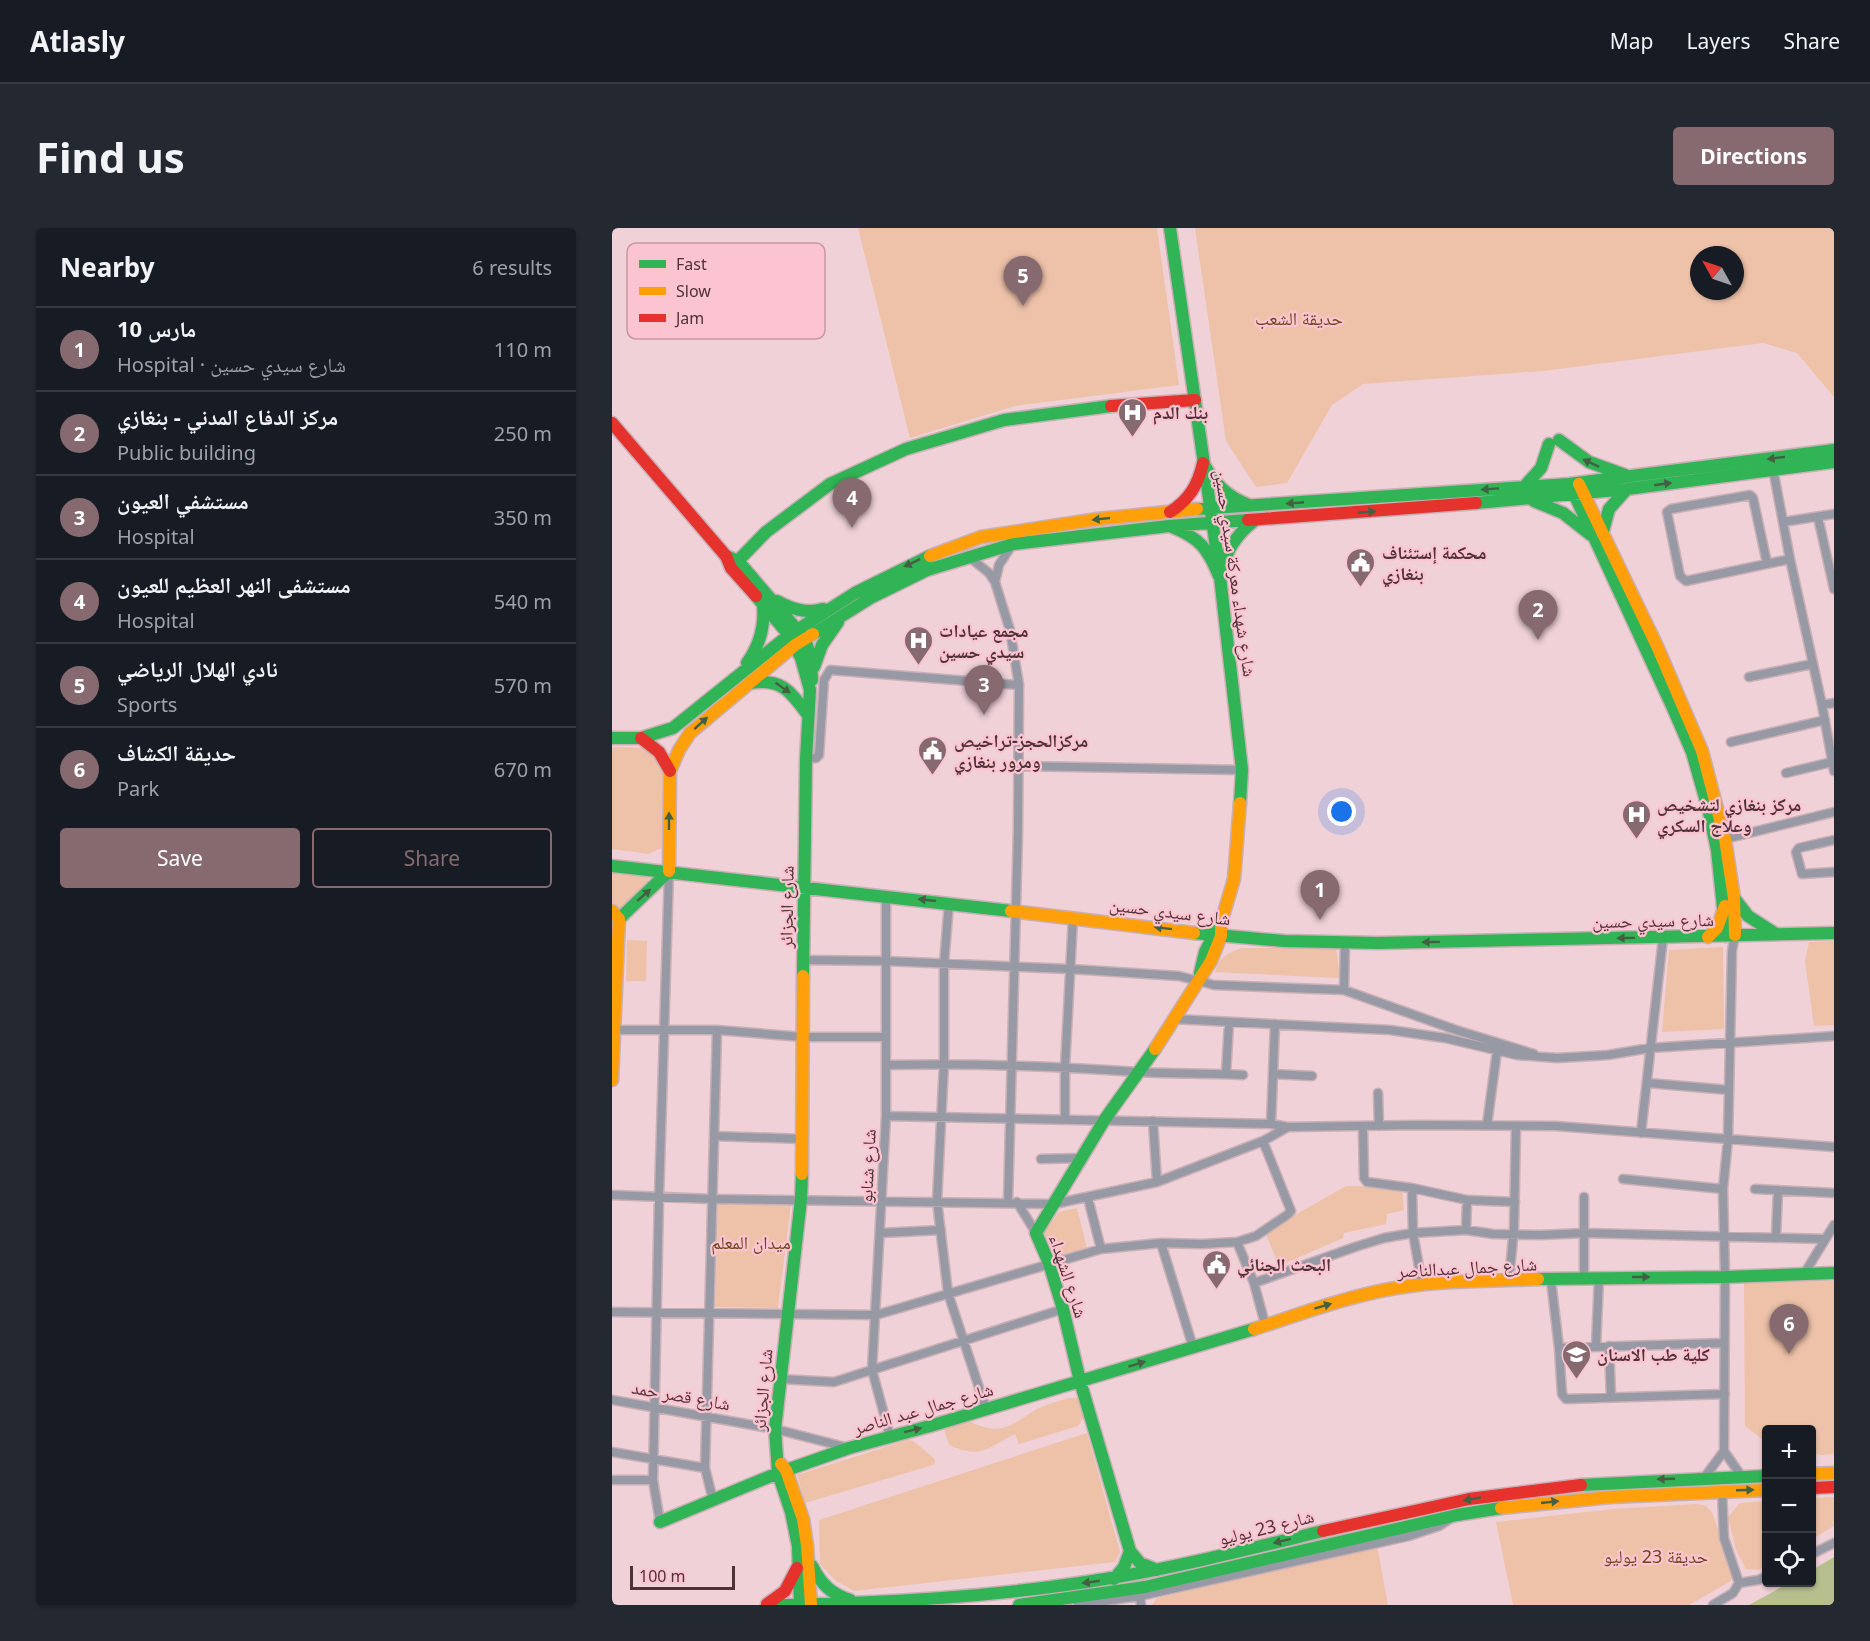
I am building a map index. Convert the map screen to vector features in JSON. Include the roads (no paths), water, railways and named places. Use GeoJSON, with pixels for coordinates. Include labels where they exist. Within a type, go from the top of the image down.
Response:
{"type":"FeatureCollection","features":[{"type":"Feature","properties":{"kind":"main road","name":"شارع شهداء معركة سيدي حسين"},"geometry":{"type":"LineString","coordinates":[[1170,228],[1219,576],[1242,770],[1235,869],[1216,935]]}},
{"type":"Feature","properties":{"kind":"main road"},"geometry":{"type":"LineString","coordinates":[[732,562],[766,532],[831,484],[906,449],[1004,420],[1085,408],[1195,400]]}},
{"type":"Feature","properties":{"kind":"main road"},"geometry":{"type":"LineString","coordinates":[[612,423],[768,602],[796,637],[813,671]]}},
{"type":"Feature","properties":{"kind":"main road"},"geometry":{"type":"LineString","coordinates":[[1524,487],[1542,469],[1554,442],[1628,483],[1834,450]]}},
{"type":"Feature","properties":{"kind":"main road"},"geometry":{"type":"LineString","coordinates":[[612,1080],[614,916],[631,906],[669,871],[670,771],[679,750],[690,733],[748,684],[796,637],[833,606],[912,564],[981,537],[1098,519],[1168,520],[1212,524],[1530,499],[1576,489],[1834,462]]}},
{"type":"Feature","properties":{"kind":"main road"},"geometry":{"type":"LineString","coordinates":[[1203,463],[1214,483],[1224,493],[1254,507]]}},
{"type":"Feature","properties":{"kind":"main road"},"geometry":{"type":"LineString","coordinates":[[1168,520],[1195,490],[1203,463]]}},
{"type":"Feature","properties":{"kind":"main road"},"geometry":{"type":"LineString","coordinates":[[1597,535],[1608,509],[1628,483]]}},
{"type":"Feature","properties":{"kind":"main road"},"geometry":{"type":"LineString","coordinates":[[612,738],[641,738],[673,728],[736,677],[796,637],[842,616],[897,584],[927,570],[1013,544],[1168,520],[1209,508],[1254,507],[1524,487],[1576,489]]}},
{"type":"Feature","properties":{"kind":"main road"},"geometry":{"type":"LineString","coordinates":[[1576,489],[1689,746],[1711,821],[1729,902],[1717,928],[1708,937]]}},
{"type":"Feature","properties":{"kind":"main road"},"geometry":{"type":"LineString","coordinates":[[1530,499],[1563,513],[1597,535],[1657,646],[1694,732],[1709,775],[1725,839],[1731,936]]}},
{"type":"Feature","properties":{"kind":"main road"},"geometry":{"type":"LineString","coordinates":[[1168,520],[1205,546],[1219,576]]}},
{"type":"Feature","properties":{"kind":"main road"},"geometry":{"type":"LineString","coordinates":[[1219,576],[1232,540],[1256,520]]}},
{"type":"Feature","properties":{"kind":"main road"},"geometry":{"type":"LineString","coordinates":[[768,602],[808,612],[833,606]]}},
{"type":"Feature","properties":{"kind":"main road"},"geometry":{"type":"LineString","coordinates":[[736,677],[759,645],[768,602]]}},
{"type":"Feature","properties":{"kind":"main road"},"geometry":{"type":"LineString","coordinates":[[810,690],[813,671],[822,645],[842,616]]}},
{"type":"Feature","properties":{"kind":"main road","name":"شارع الجزائر"},"geometry":{"type":"LineString","coordinates":[[796,637],[810,690],[806,759],[802,960],[801,1199],[775,1429],[778,1459],[804,1560],[811,1605]]}},
{"type":"Feature","properties":{"kind":"main road"},"geometry":{"type":"LineString","coordinates":[[748,684],[762,681],[777,682],[789,691],[808,720]]}},
{"type":"Feature","properties":{"kind":"main road"},"geometry":{"type":"LineString","coordinates":[[641,738],[652,744],[662,754],[670,771]]}},
{"type":"Feature","properties":{"kind":"main road","name":"شارع سيدي حسين"},"geometry":{"type":"LineString","coordinates":[[612,866],[886,895],[1216,935],[1345,944],[1834,933]]}},
{"type":"Feature","properties":{"kind":"main road"},"geometry":{"type":"LineString","coordinates":[[1729,902],[1776,934]]}},
{"type":"Feature","properties":{"kind":"main road","name":"شارع الشهداء"},"geometry":{"type":"LineString","coordinates":[[1130,1551],[1080,1381],[1063,1309],[1049,1263],[1036,1233],[1105,1119],[1140,1072],[1199,982],[1211,961],[1216,935]]}},
{"type":"Feature","properties":{"kind":"main road","name":"شارع جمال عبدالناصر"},"geometry":{"type":"LineString","coordinates":[[1080,1381],[1359,1296],[1422,1284],[1599,1277],[1725,1277],[1834,1273]]}},
{"type":"Feature","properties":{"kind":"main road","name":"شارع جمال عبد الناصر"},"geometry":{"type":"LineString","coordinates":[[660,1522],[782,1471],[849,1448],[1080,1381]]}},
{"type":"Feature","properties":{"kind":"main road"},"geometry":{"type":"LineString","coordinates":[[1816,1474],[1834,1473]]}},
{"type":"Feature","properties":{"kind":"main road","name":"شارع 23 يوليو"},"geometry":{"type":"LineString","coordinates":[[1019,1605],[1212,1576],[1457,1515],[1496,1502],[1627,1481],[1762,1476]]}},
{"type":"Feature","properties":{"kind":"main road"},"geometry":{"type":"LineString","coordinates":[[1816,1488],[1834,1487]]}},
{"type":"Feature","properties":{"kind":"main road","name":"شارع 23 يوليو"},"geometry":{"type":"LineString","coordinates":[[772,1605],[982,1596],[1114,1579],[1428,1507],[1608,1496],[1762,1490]]}},
{"type":"Feature","properties":{"kind":"main road"},"geometry":{"type":"LineString","coordinates":[[1130,1551],[1140,1563],[1157,1570]]}},
{"type":"Feature","properties":{"kind":"main road"},"geometry":{"type":"LineString","coordinates":[[1114,1579],[1124,1568],[1130,1551]]}},
{"type":"Feature","properties":{"kind":"main road"},"geometry":{"type":"LineString","coordinates":[[766,1605],[785,1591],[804,1560],[823,1587],[837,1596],[857,1602]]}},
{"type":"Feature","properties":{"kind":"main road","name":"شارع الجزائر"},"geometry":{"type":"LineString","coordinates":[[801,1605],[804,1560]]}},
{"type":"Feature","properties":{"kind":"street"},"geometry":{"type":"LineString","coordinates":[[1773,469],[1833,767],[1786,773]]}},
{"type":"Feature","properties":{"kind":"street"},"geometry":{"type":"LineString","coordinates":[[1767,563],[1753,498],[1750,495],[1667,512],[1680,576],[1683,580],[1790,559]]}},
{"type":"Feature","properties":{"kind":"street"},"geometry":{"type":"LineString","coordinates":[[1783,522],[1834,514]]}},
{"type":"Feature","properties":{"kind":"street"},"geometry":{"type":"LineString","coordinates":[[1818,517],[1834,589]]}},
{"type":"Feature","properties":{"kind":"street"},"geometry":{"type":"LineString","coordinates":[[995,582],[999,566],[1013,544]]}},
{"type":"Feature","properties":{"kind":"street"},"geometry":{"type":"LineString","coordinates":[[968,556],[984,568],[995,582],[1010,630],[1019,685],[1011,1119],[1012,1202],[1036,1233]]}},
{"type":"Feature","properties":{"kind":"street"},"geometry":{"type":"LineString","coordinates":[[1749,677],[1812,664]]}},
{"type":"Feature","properties":{"kind":"street"},"geometry":{"type":"LineString","coordinates":[[806,759],[816,758],[819,755],[824,680],[830,670],[1019,685]]}},
{"type":"Feature","properties":{"kind":"street"},"geometry":{"type":"LineString","coordinates":[[1822,705],[1834,703]]}},
{"type":"Feature","properties":{"kind":"street"},"geometry":{"type":"LineString","coordinates":[[808,720],[821,727]]}},
{"type":"Feature","properties":{"kind":"street"},"geometry":{"type":"LineString","coordinates":[[1731,742],[1825,720]]}},
{"type":"Feature","properties":{"kind":"street"},"geometry":{"type":"LineString","coordinates":[[1019,766],[1242,770]]}},
{"type":"Feature","properties":{"kind":"street"},"geometry":{"type":"LineString","coordinates":[[1725,839],[1834,812]]}},
{"type":"Feature","properties":{"kind":"street"},"geometry":{"type":"LineString","coordinates":[[1834,840],[1799,848],[1796,852],[1802,874],[1834,872]]}},
{"type":"Feature","properties":{"kind":"street"},"geometry":{"type":"LineString","coordinates":[[660,1522],[653,1480],[669,871]]}},
{"type":"Feature","properties":{"kind":"street","name":"شارع شنابو"},"geometry":{"type":"LineString","coordinates":[[886,895],[886,1116],[872,1371],[890,1436]]}},
{"type":"Feature","properties":{"kind":"street"},"geometry":{"type":"LineString","coordinates":[[950,903],[944,964],[944,1064],[937,1201],[948,1293],[986,1409]]}},
{"type":"Feature","properties":{"kind":"street"},"geometry":{"type":"LineString","coordinates":[[1065,1119],[1065,1067],[1072,918]]}},
{"type":"Feature","properties":{"kind":"street"},"geometry":{"type":"LineString","coordinates":[[1704,1478],[1724,1451],[1723,1189],[1728,1139],[1731,936]]}},
{"type":"Feature","properties":{"kind":"street"},"geometry":{"type":"LineString","coordinates":[[1641,1133],[1663,938]]}},
{"type":"Feature","properties":{"kind":"street"},"geometry":{"type":"LineString","coordinates":[[1344,990],[1345,944]]}},
{"type":"Feature","properties":{"kind":"street"},"geometry":{"type":"LineString","coordinates":[[802,960],[886,961],[1070,969],[1179,976],[1214,985],[1344,990],[1456,1030],[1543,1057]]}},
{"type":"Feature","properties":{"kind":"street"},"geometry":{"type":"LineString","coordinates":[[1174,1019],[1390,1030],[1444,1038],[1517,1055],[1543,1057],[1608,1055],[1650,1048],[1834,1036]]}},
{"type":"Feature","properties":{"kind":"street"},"geometry":{"type":"LineString","coordinates":[[1226,1074],[1229,1023]]}},
{"type":"Feature","properties":{"kind":"street"},"geometry":{"type":"LineString","coordinates":[[1271,1124],[1275,1024]]}},
{"type":"Feature","properties":{"kind":"street"},"geometry":{"type":"LineString","coordinates":[[613,1030],[717,1030],[803,1037],[886,1037]]}},
{"type":"Feature","properties":{"kind":"street"},"geometry":{"type":"LineString","coordinates":[[713,1500],[705,1468],[717,1030]]}},
{"type":"Feature","properties":{"kind":"street"},"geometry":{"type":"LineString","coordinates":[[1487,1125],[1497,1051]]}},
{"type":"Feature","properties":{"kind":"street"},"geometry":{"type":"LineString","coordinates":[[886,1065],[1065,1067],[1244,1075]]}},
{"type":"Feature","properties":{"kind":"street"},"geometry":{"type":"LineString","coordinates":[[1273,1074],[1312,1076]]}},
{"type":"Feature","properties":{"kind":"street"},"geometry":{"type":"LineString","coordinates":[[1648,1083],[1729,1090]]}},
{"type":"Feature","properties":{"kind":"street"},"geometry":{"type":"LineString","coordinates":[[1378,1093],[1379,1126]]}},
{"type":"Feature","properties":{"kind":"street"},"geometry":{"type":"LineString","coordinates":[[886,1116],[1105,1119],[1271,1124],[1288,1127],[1556,1126],[1834,1147]]}},
{"type":"Feature","properties":{"kind":"street"},"geometry":{"type":"LineString","coordinates":[[1153,1121],[1157,1182]]}},
{"type":"Feature","properties":{"kind":"street"},"geometry":{"type":"LineString","coordinates":[[1509,1280],[1514,1234],[1516,1126]]}},
{"type":"Feature","properties":{"kind":"street"},"geometry":{"type":"LineString","coordinates":[[612,1195],[1054,1204],[1157,1182],[1263,1141],[1288,1127]]}},
{"type":"Feature","properties":{"kind":"street"},"geometry":{"type":"LineString","coordinates":[[1363,1127],[1365,1181],[1467,1200],[1515,1202]]}},
{"type":"Feature","properties":{"kind":"street"},"geometry":{"type":"LineString","coordinates":[[714,1136],[802,1139]]}},
{"type":"Feature","properties":{"kind":"street"},"geometry":{"type":"LineString","coordinates":[[612,1312],[788,1316],[876,1315],[1101,1249],[1161,1243],[1238,1242],[1256,1236],[1291,1211],[1263,1141]]}},
{"type":"Feature","properties":{"kind":"street"},"geometry":{"type":"LineString","coordinates":[[1041,1159],[1082,1158]]}},
{"type":"Feature","properties":{"kind":"street"},"geometry":{"type":"LineString","coordinates":[[1623,1179],[1723,1189]]}},
{"type":"Feature","properties":{"kind":"street"},"geometry":{"type":"LineString","coordinates":[[1412,1188],[1413,1233],[1422,1284]]}},
{"type":"Feature","properties":{"kind":"street"},"geometry":{"type":"LineString","coordinates":[[1755,1189],[1834,1193]]}},
{"type":"Feature","properties":{"kind":"street"},"geometry":{"type":"LineString","coordinates":[[1776,1237],[1778,1190]]}},
{"type":"Feature","properties":{"kind":"street"},"geometry":{"type":"LineString","coordinates":[[1584,1197],[1584,1278]]}},
{"type":"Feature","properties":{"kind":"street"},"geometry":{"type":"LineString","coordinates":[[1088,1198],[1101,1249]]}},
{"type":"Feature","properties":{"kind":"street"},"geometry":{"type":"LineString","coordinates":[[1466,1230],[1467,1200]]}},
{"type":"Feature","properties":{"kind":"street"},"geometry":{"type":"LineString","coordinates":[[1804,1274],[1834,1225]]}},
{"type":"Feature","properties":{"kind":"street"},"geometry":{"type":"LineString","coordinates":[[881,1233],[941,1230]]}},
{"type":"Feature","properties":{"kind":"street"},"geometry":{"type":"LineString","coordinates":[[1254,1284],[1355,1247],[1384,1238],[1413,1233],[1466,1230],[1514,1234],[1584,1233],[1825,1239]]}},
{"type":"Feature","properties":{"kind":"street"},"geometry":{"type":"LineString","coordinates":[[1238,1242],[1254,1284],[1264,1324]]}},
{"type":"Feature","properties":{"kind":"street"},"geometry":{"type":"LineString","coordinates":[[1161,1243],[1193,1347]]}},
{"type":"Feature","properties":{"kind":"street"},"geometry":{"type":"LineString","coordinates":[[1596,1346],[1599,1277]]}},
{"type":"Feature","properties":{"kind":"street"},"geometry":{"type":"LineString","coordinates":[[1551,1280],[1563,1397],[1566,1399],[1725,1394]]}},
{"type":"Feature","properties":{"kind":"street"},"geometry":{"type":"LineString","coordinates":[[780,1379],[834,1382],[1063,1309]]}},
{"type":"Feature","properties":{"kind":"street"},"geometry":{"type":"LineString","coordinates":[[1559,1348],[1724,1344]]}},
{"type":"Feature","properties":{"kind":"street"},"geometry":{"type":"LineString","coordinates":[[1609,1346],[1611,1397]]}},
{"type":"Feature","properties":{"kind":"street","name":"شارع قصر حمد"},"geometry":{"type":"LineString","coordinates":[[612,1400],[775,1429],[849,1448]]}},
{"type":"Feature","properties":{"kind":"street"},"geometry":{"type":"LineString","coordinates":[[1724,1451],[1742,1476]]}},
{"type":"Feature","properties":{"kind":"street"},"geometry":{"type":"LineString","coordinates":[[612,1452],[705,1468]]}},
{"type":"Feature","properties":{"kind":"street"},"geometry":{"type":"LineString","coordinates":[[612,1480],[653,1480]]}},
{"type":"Feature","properties":{"kind":"street"},"geometry":{"type":"LineString","coordinates":[[1713,1605],[1733,1593],[1738,1583],[1724,1538],[1722,1491]]}},
{"type":"Feature","properties":{"kind":"street"},"geometry":{"type":"LineString","coordinates":[[1816,1552],[1834,1543]]}},
{"type":"Feature","properties":{"kind":"street"},"geometry":{"type":"LineString","coordinates":[[1078,1605],[1140,1600],[1212,1576]]}},
{"type":"Feature","properties":{"kind":"street"},"geometry":{"type":"LineString","coordinates":[[1738,1583],[1762,1579]]}},
{"type":"Feature","properties":{"kind":"place","name":"نادي الهلال الرياضي"},"geometry":{"type":"Point","coordinates":[1023,306]}},
{"type":"Feature","properties":{"kind":"place","name":"بنك الدم"},"geometry":{"type":"Point","coordinates":[1132,438]}},
{"type":"Feature","properties":{"kind":"place","name":"مستشفى النهر العظيم للعيون"},"geometry":{"type":"Point","coordinates":[852,528]}},
{"type":"Feature","properties":{"kind":"place","name":"محكمة إستئناف بنغازي"},"geometry":{"type":"Point","coordinates":[1361,588]}},
{"type":"Feature","properties":{"kind":"place","name":"مركز الدفاع المدني - بنغازي"},"geometry":{"type":"Point","coordinates":[1538,640]}},
{"type":"Feature","properties":{"kind":"place","name":"مجمع عيادات سيدي حسين"},"geometry":{"type":"Point","coordinates":[918,666]}},
{"type":"Feature","properties":{"kind":"place","name":"مستشفي العيون"},"geometry":{"type":"Point","coordinates":[984,715]}},
{"type":"Feature","properties":{"kind":"place","name":"مركزالحجز-تراخيص ومرور بنغازي"},"geometry":{"type":"Point","coordinates":[933,776]}},
{"type":"Feature","properties":{"kind":"place","name":"مركز بنغازي لتشخيص وعلاج السكري"},"geometry":{"type":"Point","coordinates":[1636,840]}},
{"type":"Feature","properties":{"kind":"place","name":"10 مارس"},"geometry":{"type":"Point","coordinates":[1320,920]}},
{"type":"Feature","properties":{"kind":"place","name":"البحث الجنائي"},"geometry":{"type":"Point","coordinates":[1216,1290]}},
{"type":"Feature","properties":{"kind":"place","name":"حديقة الكشاف"},"geometry":{"type":"Point","coordinates":[1789,1354]}},
{"type":"Feature","properties":{"kind":"place","name":"كلية طب الاسنان"},"geometry":{"type":"Point","coordinates":[1576,1380]}},
{"type":"Feature","properties":{"kind":"park label","name":"حديقة الشعب"},"geometry":{"type":"Point","coordinates":[1299,318]}},
{"type":"Feature","properties":{"kind":"park label","name":"ميدان المعلم"},"geometry":{"type":"Point","coordinates":[751,1242]}},
{"type":"Feature","properties":{"kind":"park label","name":"حديقة 23 يوليو"},"geometry":{"type":"Point","coordinates":[1656,1556]}}]}
